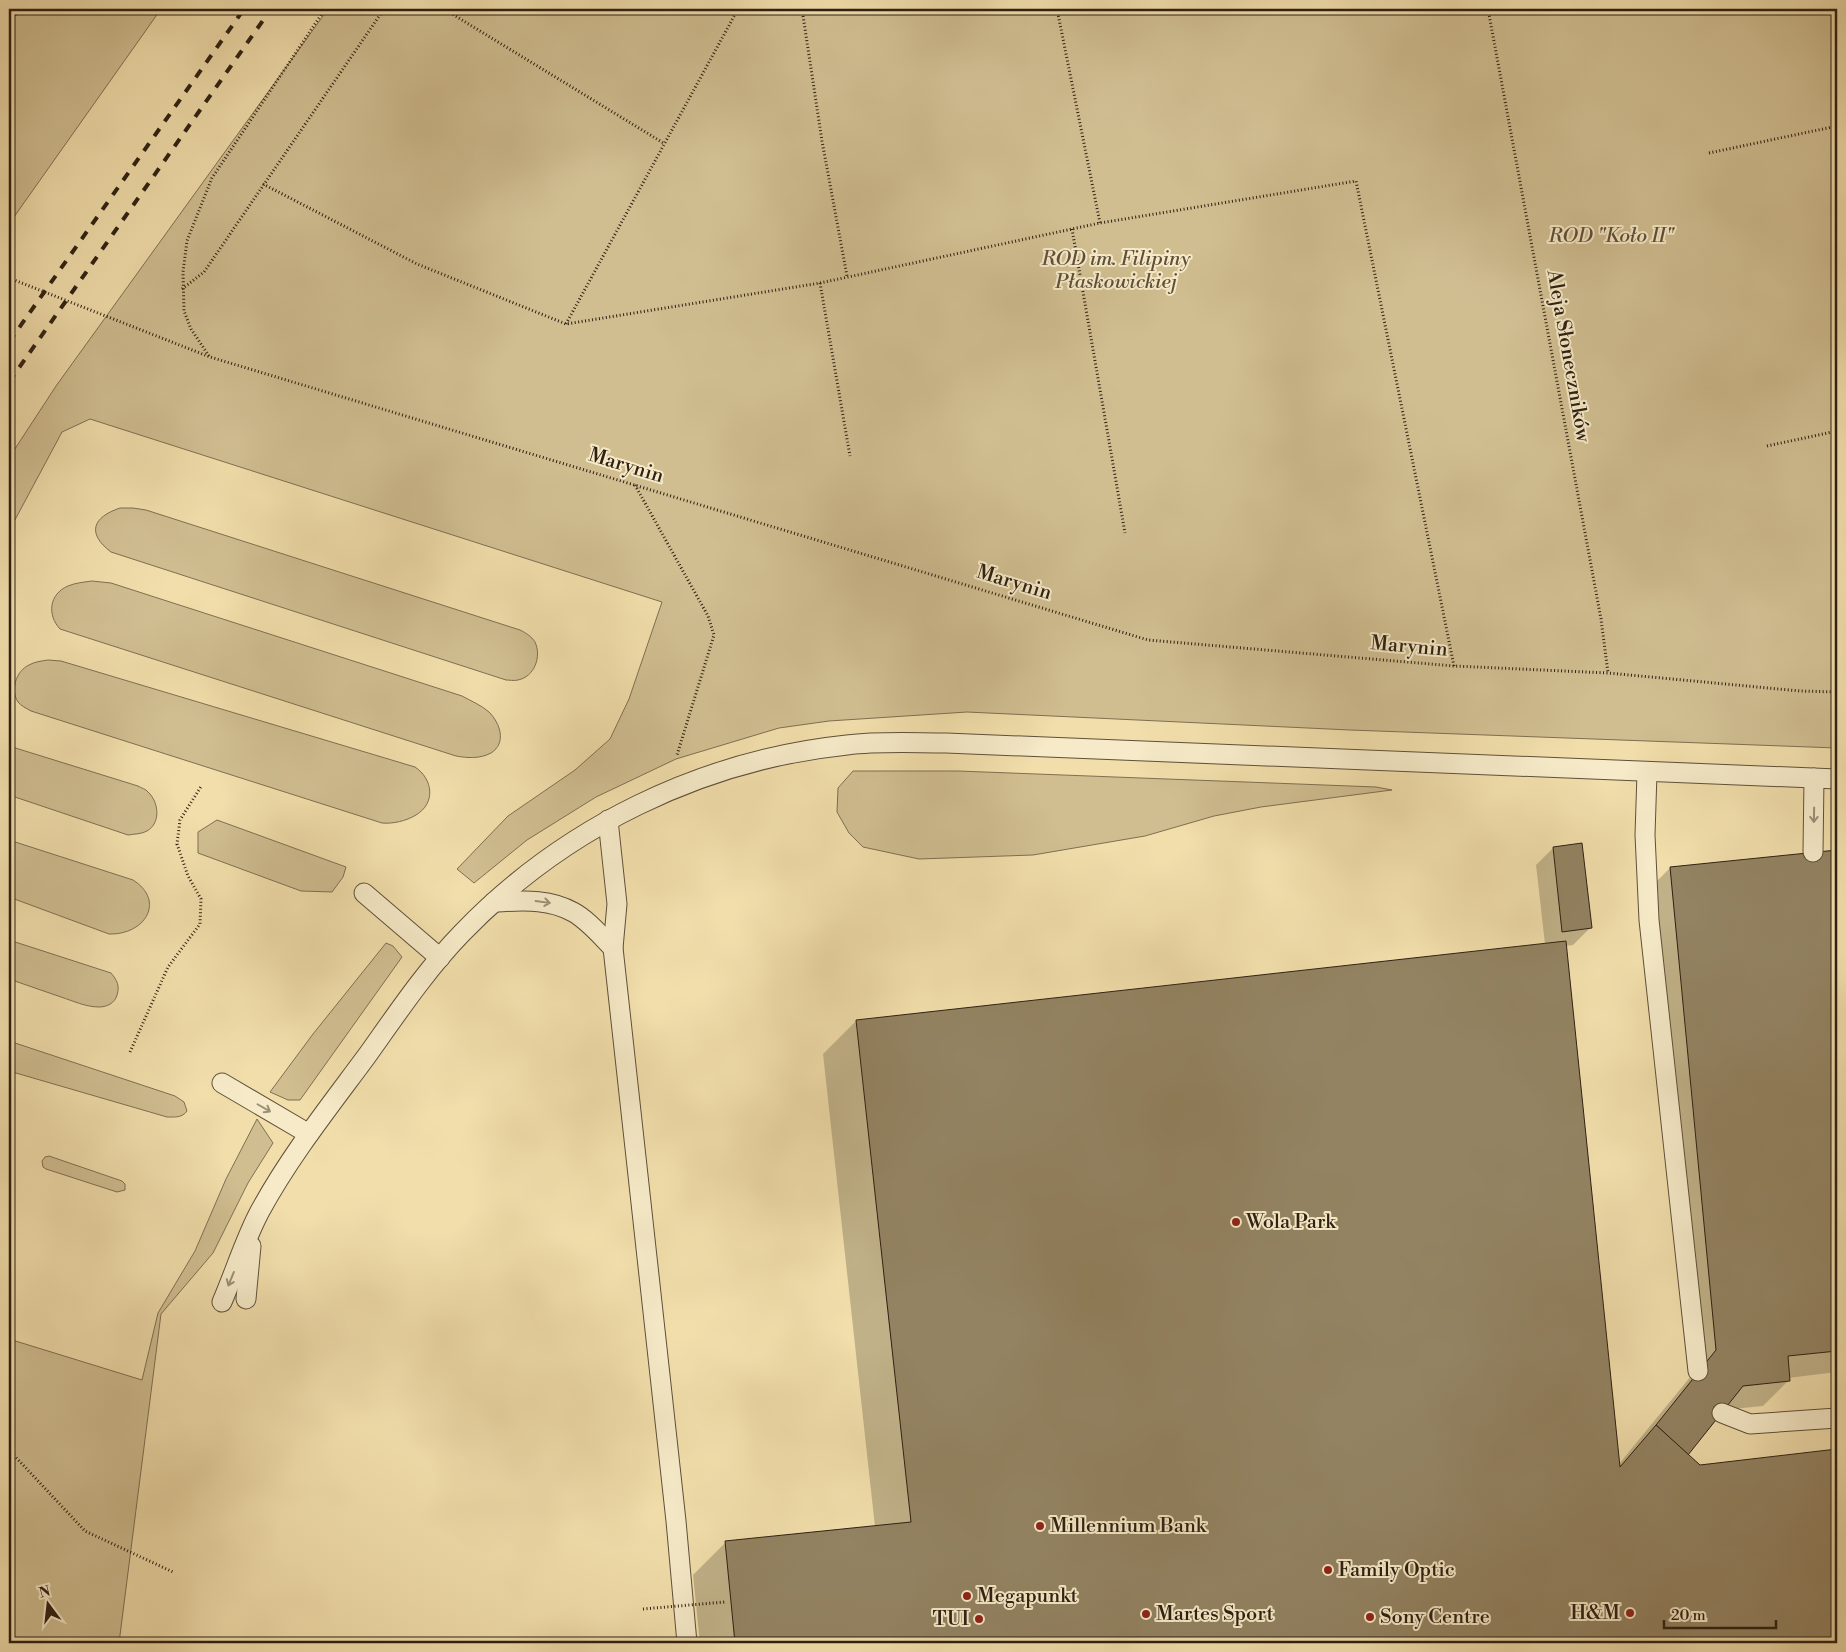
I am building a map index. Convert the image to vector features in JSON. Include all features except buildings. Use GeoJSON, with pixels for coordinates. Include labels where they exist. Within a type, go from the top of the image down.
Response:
{"type":"FeatureCollection","features":[{"type":"Feature","properties":{"kind":"lane"},"geometry":{"type":"LineString","coordinates":[[222,1302],[254,1224],[283,1173],[309,1134],[406,1002],[460,935],[494,902],[556,852],[608,820],[666,792],[730,768],[783,755],[849,744],[890,742],[1837,779]]}},
{"type":"Feature","properties":{"kind":"lane"},"geometry":{"type":"LineString","coordinates":[[1647,772],[1645,836],[1649,920],[1698,1371]]}},
{"type":"Feature","properties":{"kind":"lane"},"geometry":{"type":"LineString","coordinates":[[1813,852],[1814,778]]}},
{"type":"Feature","properties":{"kind":"lane"},"geometry":{"type":"LineString","coordinates":[[608,820],[617,904],[613,948],[675,1511],[687,1643]]}},
{"type":"Feature","properties":{"kind":"lane"},"geometry":{"type":"LineString","coordinates":[[364,893],[440,958]]}},
{"type":"Feature","properties":{"kind":"lane"},"geometry":{"type":"LineString","coordinates":[[494,902],[533,900],[554,903],[574,912],[613,948]]}},
{"type":"Feature","properties":{"kind":"lane"},"geometry":{"type":"LineString","coordinates":[[222,1083],[309,1134]]}},
{"type":"Feature","properties":{"kind":"lane"},"geometry":{"type":"LineString","coordinates":[[246,1299],[254,1224]]}},
{"type":"Feature","properties":{"kind":"lane"},"geometry":{"type":"LineString","coordinates":[[1722,1413],[1750,1424],[1837,1418]]}},
{"type":"Feature","properties":{"kind":"path"},"geometry":{"type":"LineString","coordinates":[[9,24],[19,9]]}},
{"type":"Feature","properties":{"kind":"path"},"geometry":{"type":"LineString","coordinates":[[210,357],[191,329],[184,311],[182,290],[187,241],[212,178],[325,9]]}},
{"type":"Feature","properties":{"kind":"path"},"geometry":{"type":"LineString","coordinates":[[182,290],[204,272],[384,9]]}},
{"type":"Feature","properties":{"kind":"path"},"geometry":{"type":"LineString","coordinates":[[444,9],[666,144]]}},
{"type":"Feature","properties":{"kind":"path"},"geometry":{"type":"LineString","coordinates":[[566,324],[666,144],[738,9]]}},
{"type":"Feature","properties":{"kind":"path"},"geometry":{"type":"LineString","coordinates":[[802,9],[822,141],[847,276]]}},
{"type":"Feature","properties":{"kind":"path"},"geometry":{"type":"LineString","coordinates":[[1057,9],[1100,223]]}},
{"type":"Feature","properties":{"kind":"path","name":"Aleja Słoneczników"},"geometry":{"type":"LineString","coordinates":[[1488,9],[1601,620],[1608,673]]}},
{"type":"Feature","properties":{"kind":"path"},"geometry":{"type":"LineString","coordinates":[[1710,153],[1837,126]]}},
{"type":"Feature","properties":{"kind":"path"},"geometry":{"type":"LineString","coordinates":[[263,184],[417,264],[566,324],[820,283],[1100,223],[1356,181],[1454,666]]}},
{"type":"Feature","properties":{"kind":"path"},"geometry":{"type":"LineString","coordinates":[[1072,229],[1125,533]]}},
{"type":"Feature","properties":{"kind":"path","name":"Marynin"},"geometry":{"type":"LineString","coordinates":[[9,278],[210,357],[1148,640],[1454,666],[1608,673],[1800,691],[1837,692]]}},
{"type":"Feature","properties":{"kind":"path"},"geometry":{"type":"LineString","coordinates":[[820,283],[850,456]]}},
{"type":"Feature","properties":{"kind":"path"},"geometry":{"type":"LineString","coordinates":[[1767,446],[1837,431]]}},
{"type":"Feature","properties":{"kind":"path"},"geometry":{"type":"LineString","coordinates":[[635,485],[708,616],[714,636],[666,792]]}},
{"type":"Feature","properties":{"kind":"path"},"geometry":{"type":"LineString","coordinates":[[130,1052],[168,967],[200,924],[201,899],[188,876],[177,844],[180,820],[202,785]]}},
{"type":"Feature","properties":{"kind":"path"},"geometry":{"type":"LineString","coordinates":[[9,1127],[9,1166]]}},
{"type":"Feature","properties":{"kind":"path"},"geometry":{"type":"LineString","coordinates":[[9,1450],[85,1530],[173,1572]]}},
{"type":"Feature","properties":{"kind":"path"},"geometry":{"type":"LineString","coordinates":[[643,1609],[725,1602]]}},
{"type":"Feature","properties":{"kind":"green space"},"geometry":{"type":"Polygon","coordinates":[[[9,9],[161,9],[9,224],[9,9]]]}},
{"type":"Feature","properties":{"kind":"green space"},"geometry":{"type":"Polygon","coordinates":[[[328,9],[1837,9],[1837,748],[1350,730],[967,712],[829,721],[779,728],[676,759],[596,797],[527,840],[474,883],[457,869],[508,816],[575,770],[610,739],[629,699],[662,602],[90,419],[62,432],[9,531],[9,458],[56,386],[328,9]]]}},
{"type":"Feature","properties":{"kind":"green space"},"geometry":{"type":"Polygon","coordinates":[[[120,508],[146,510],[520,630],[535,642],[538,654],[535,666],[524,678],[506,680],[111,552],[98,538],[96,526],[104,516],[120,508]]]}},
{"type":"Feature","properties":{"kind":"green space"},"geometry":{"type":"Polygon","coordinates":[[[92,581],[111,583],[462,696],[483,707],[493,717],[499,727],[499,744],[491,753],[482,756],[469,758],[456,756],[60,629],[53,618],[52,611],[52,605],[57,594],[71,585],[92,581]]]}},
{"type":"Feature","properties":{"kind":"green space"},"geometry":{"type":"Polygon","coordinates":[[[48,660],[61,661],[415,767],[426,778],[428,784],[430,791],[427,804],[412,817],[395,822],[382,823],[31,711],[18,702],[15,692],[16,681],[24,668],[33,663],[48,660]]]}},
{"type":"Feature","properties":{"kind":"green space"},"geometry":{"type":"Polygon","coordinates":[[[9,746],[145,789],[152,796],[156,807],[155,823],[145,832],[128,835],[9,795],[9,746]]]}},
{"type":"Feature","properties":{"kind":"green space"},"geometry":{"type":"Polygon","coordinates":[[[853,771],[958,771],[1376,787],[1392,790],[1261,807],[1214,816],[1145,836],[1033,855],[919,859],[863,847],[849,833],[837,812],[838,788],[853,771]]]}},
{"type":"Feature","properties":{"kind":"green space"},"geometry":{"type":"Polygon","coordinates":[[[217,820],[346,867],[343,877],[332,892],[301,891],[198,853],[198,832],[217,820]]]}},
{"type":"Feature","properties":{"kind":"green space"},"geometry":{"type":"Polygon","coordinates":[[[9,840],[133,880],[143,888],[148,897],[149,907],[147,915],[133,929],[122,933],[109,934],[9,897],[9,840]]]}},
{"type":"Feature","properties":{"kind":"green space"},"geometry":{"type":"Polygon","coordinates":[[[9,940],[111,973],[118,986],[116,998],[105,1006],[89,1006],[9,979],[9,940]]]}},
{"type":"Feature","properties":{"kind":"green space"},"geometry":{"type":"Polygon","coordinates":[[[386,943],[393,946],[402,957],[300,1100],[288,1100],[270,1092],[313,1034],[386,943]]]}},
{"type":"Feature","properties":{"kind":"green space"},"geometry":{"type":"Polygon","coordinates":[[[9,1041],[175,1096],[184,1102],[187,1111],[181,1116],[167,1117],[9,1071],[9,1041]]]}},
{"type":"Feature","properties":{"kind":"green space"},"geometry":{"type":"Polygon","coordinates":[[[257,1119],[273,1143],[248,1183],[213,1253],[161,1314],[119,1643],[9,1643],[9,1339],[142,1380],[158,1313],[195,1251],[226,1179],[257,1119]]]}},
{"type":"Feature","properties":{"kind":"green space"},"geometry":{"type":"Polygon","coordinates":[[[49,1156],[122,1181],[125,1184],[125,1190],[117,1192],[46,1169],[43,1167],[42,1161],[45,1157],[49,1156]]]}},
{"type":"Feature","properties":{"kind":"railway"},"geometry":{"type":"LineString","coordinates":[[9,342],[244,9]]}},
{"type":"Feature","properties":{"kind":"railway"},"geometry":{"type":"LineString","coordinates":[[9,382],[271,9]]}},
{"type":"Feature","properties":{"kind":"place","name":"Wola Park"},"geometry":{"type":"Point","coordinates":[1236,1222]}},
{"type":"Feature","properties":{"kind":"place","name":"Millennium Bank"},"geometry":{"type":"Point","coordinates":[1040,1526]}},
{"type":"Feature","properties":{"kind":"place","name":"Family Optic"},"geometry":{"type":"Point","coordinates":[1328,1570]}},
{"type":"Feature","properties":{"kind":"place","name":"Megapunkt"},"geometry":{"type":"Point","coordinates":[967,1596]}},
{"type":"Feature","properties":{"kind":"place","name":"H&M"},"geometry":{"type":"Point","coordinates":[1630,1613]}},
{"type":"Feature","properties":{"kind":"place","name":"Martes Sport"},"geometry":{"type":"Point","coordinates":[1146,1614]}},
{"type":"Feature","properties":{"kind":"place","name":"Sony Centre"},"geometry":{"type":"Point","coordinates":[1370,1617]}},
{"type":"Feature","properties":{"kind":"place","name":"TUI"},"geometry":{"type":"Point","coordinates":[979,1619]}},
{"type":"Feature","properties":{"kind":"park label","name":"ROD \"Koło II\""},"geometry":{"type":"Point","coordinates":[1611,236]}},
{"type":"Feature","properties":{"kind":"park label","name":"ROD im. Filipiny Płaskowickiej"},"geometry":{"type":"Point","coordinates":[1116,270]}}]}
